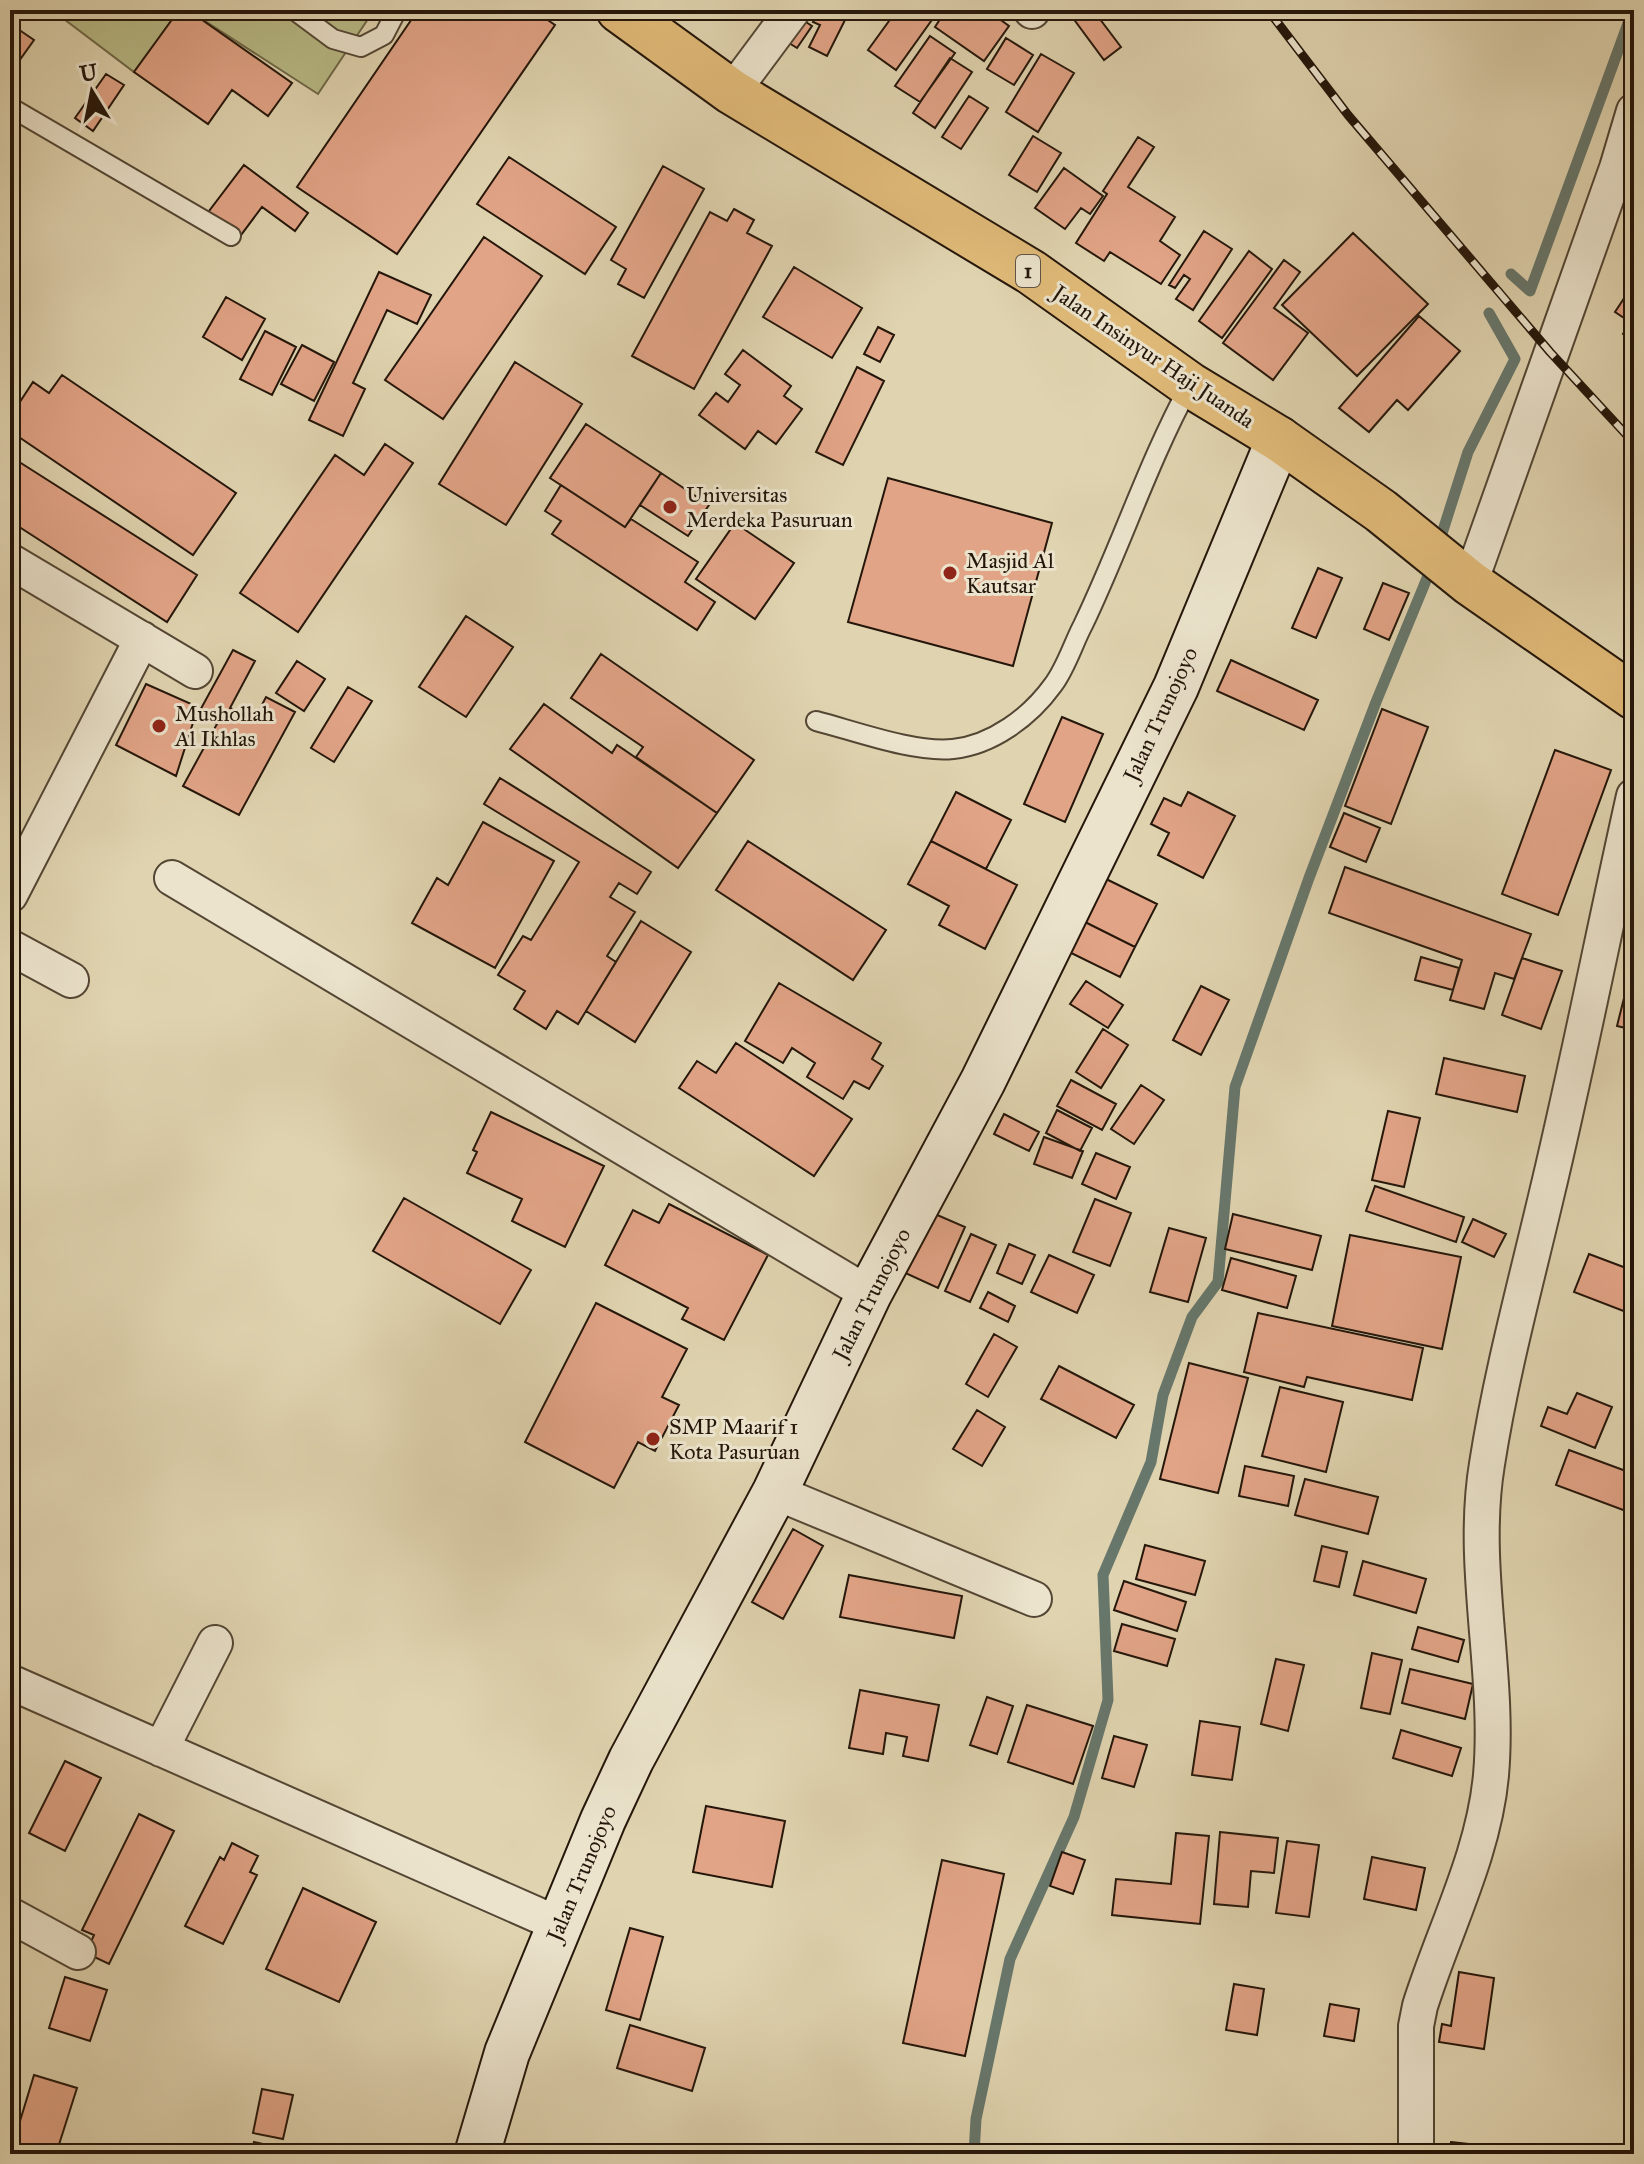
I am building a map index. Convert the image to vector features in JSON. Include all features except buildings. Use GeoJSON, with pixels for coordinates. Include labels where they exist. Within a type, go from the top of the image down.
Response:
{"type":"FeatureCollection","features":[{"type":"Feature","properties":{"kind":"highway","name":"Jalan Insinyur Haji Juanda"},"geometry":{"type":"LineString","coordinates":[[619,10],[732,92],[1031,272],[1190,385],[1279,439],[1381,511],[1448,566],[1634,697]]}},
{"type":"Feature","properties":{"kind":"street"},"geometry":{"type":"LineString","coordinates":[[732,92],[793,10]]}},
{"type":"Feature","properties":{"kind":"street"},"geometry":{"type":"LineString","coordinates":[[1448,566],[1617,168],[1634,111]]}},
{"type":"Feature","properties":{"kind":"street","name":"Jalan Trunojoyo"},"geometry":{"type":"LineString","coordinates":[[477,2154],[507,2053],[558,1924],[631,1760],[775,1492],[869,1294],[983,1081],[1176,687],[1279,439]]}},
{"type":"Feature","properties":{"kind":"street"},"geometry":{"type":"LineString","coordinates":[[10,561],[195,671]]}},
{"type":"Feature","properties":{"kind":"street"},"geometry":{"type":"LineString","coordinates":[[10,895],[142,639]]}},
{"type":"Feature","properties":{"kind":"street"},"geometry":{"type":"LineString","coordinates":[[1416,2154],[1416,2026],[1420,2006],[1476,1847],[1487,1807],[1491,1774],[1492,1734],[1483,1573],[1486,1468],[1519,1301],[1546,1196],[1634,796]]}},
{"type":"Feature","properties":{"kind":"street"},"geometry":{"type":"LineString","coordinates":[[172,878],[869,1294]]}},
{"type":"Feature","properties":{"kind":"street"},"geometry":{"type":"LineString","coordinates":[[10,947],[71,980]]}},
{"type":"Feature","properties":{"kind":"street"},"geometry":{"type":"LineString","coordinates":[[775,1492],[1034,1599]]}},
{"type":"Feature","properties":{"kind":"street"},"geometry":{"type":"LineString","coordinates":[[161,1749],[215,1643]]}},
{"type":"Feature","properties":{"kind":"street"},"geometry":{"type":"LineString","coordinates":[[10,1682],[558,1924]]}},
{"type":"Feature","properties":{"kind":"street"},"geometry":{"type":"LineString","coordinates":[[10,1915],[78,1952]]}},
{"type":"Feature","properties":{"kind":"lane"},"geometry":{"type":"LineString","coordinates":[[294,10],[333,39],[361,47],[384,35],[397,10]]}},
{"type":"Feature","properties":{"kind":"lane"},"geometry":{"type":"LineString","coordinates":[[10,107],[231,236]]}},
{"type":"Feature","properties":{"kind":"lane"},"geometry":{"type":"LineString","coordinates":[[816,721],[931,750],[956,749],[983,741],[1013,726],[1053,685],[1097,595],[1165,430],[1190,385]]}},
{"type":"Feature","properties":{"kind":"green space"},"geometry":{"type":"Polygon","coordinates":[[[52,10],[179,10],[134,72],[52,10]]]}},
{"type":"Feature","properties":{"kind":"green space"},"geometry":{"type":"Polygon","coordinates":[[[188,10],[374,10],[318,94],[188,10]]]}},
{"type":"Feature","properties":{"kind":"waterway"},"geometry":{"type":"LineString","coordinates":[[1511,274],[1530,291],[1633,10]]}},
{"type":"Feature","properties":{"kind":"waterway"},"geometry":{"type":"LineString","coordinates":[[1438,546],[1468,452],[1515,359],[1489,313]]}},
{"type":"Feature","properties":{"kind":"waterway"},"geometry":{"type":"LineString","coordinates":[[974,2154],[976,2119],[1010,1959],[1074,1817],[1108,1700],[1103,1575],[1151,1462],[1163,1395],[1192,1317],[1218,1282],[1235,1087],[1309,878],[1432,566]]}},
{"type":"Feature","properties":{"kind":"railway"},"geometry":{"type":"LineString","coordinates":[[1268,10],[1348,115],[1550,352],[1634,443]]}},
{"type":"Feature","properties":{"kind":"place","name":"Universitas Merdeka Pasuruan"},"geometry":{"type":"Point","coordinates":[670,507]}},
{"type":"Feature","properties":{"kind":"place","name":"Masjid Al Kautsar"},"geometry":{"type":"Point","coordinates":[950,573]}},
{"type":"Feature","properties":{"kind":"place","name":"Mushollah Al Ikhlas"},"geometry":{"type":"Point","coordinates":[159,726]}},
{"type":"Feature","properties":{"kind":"place","name":"SMP Maarif 1 Kota Pasuruan"},"geometry":{"type":"Point","coordinates":[653,1439]}}]}
